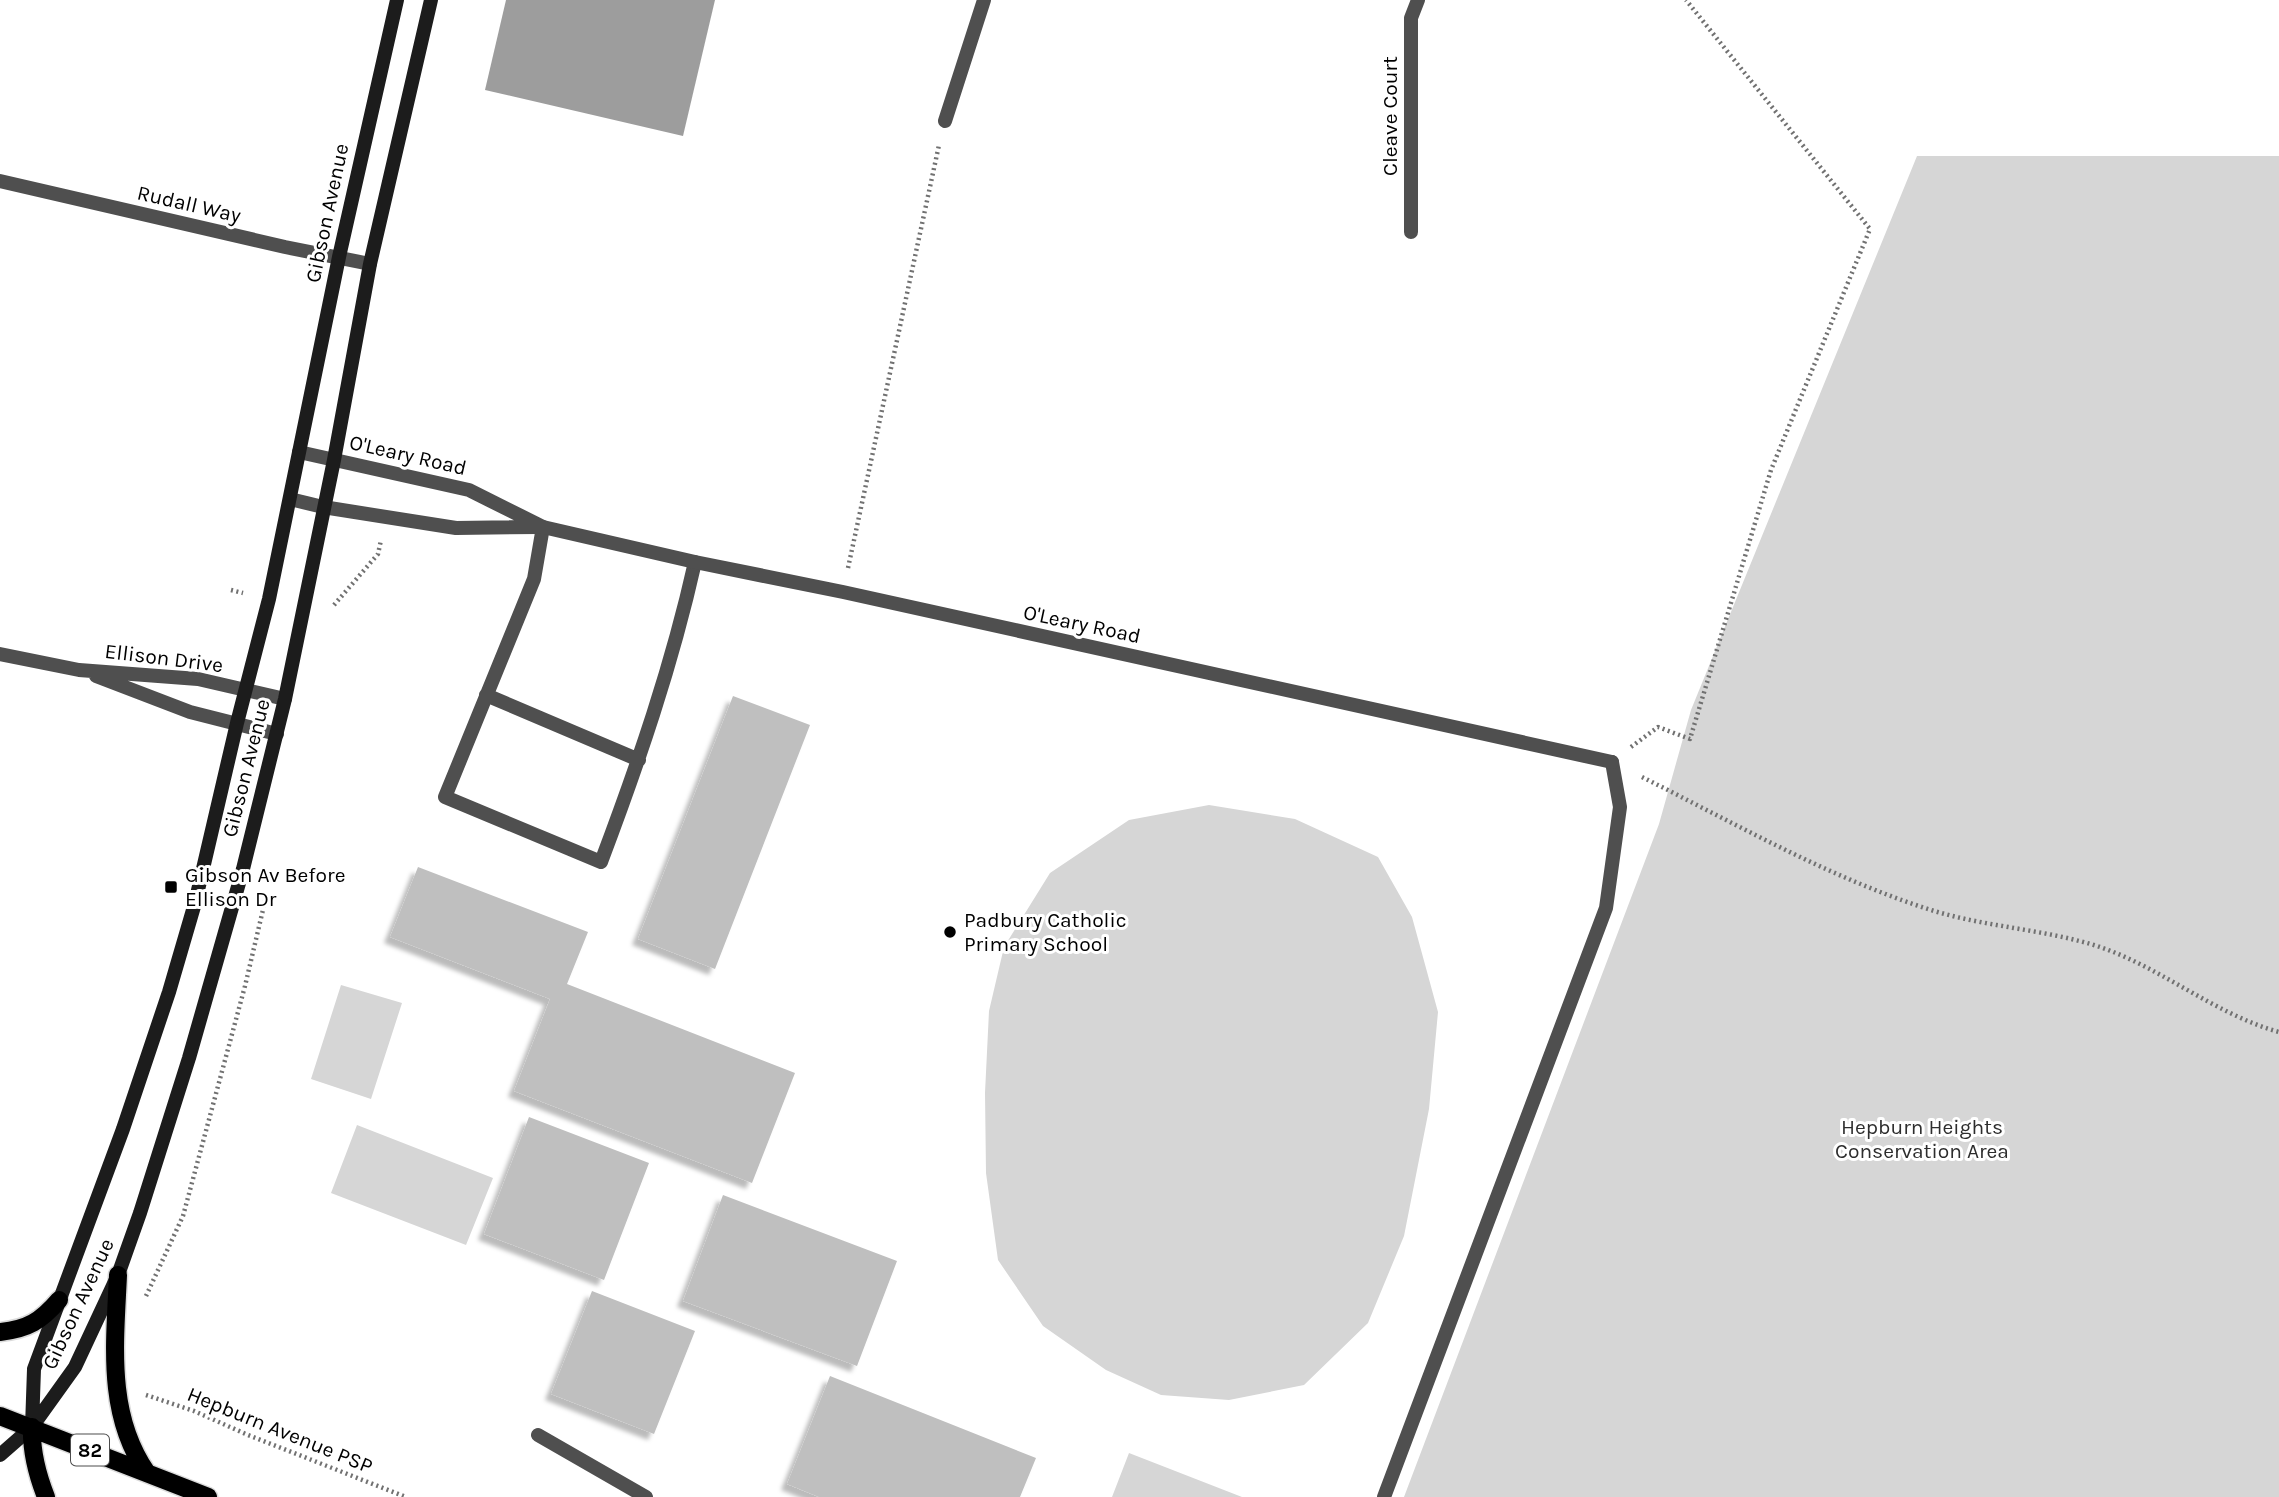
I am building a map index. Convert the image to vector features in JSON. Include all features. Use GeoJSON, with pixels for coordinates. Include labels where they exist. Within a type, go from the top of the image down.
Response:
{"type":"FeatureCollection","features":[{"type":"Feature","properties":{"kind":"main road","name":"Gibson Avenue"},"geometry":{"type":"LineString","coordinates":[[32,1427],[34,1369],[123,1129],[169,992],[195,903],[269,599],[339,257],[397,0]]}},
{"type":"Feature","properties":{"kind":"main road","name":"Gibson Avenue"},"geometry":{"type":"LineString","coordinates":[[32,1427],[75,1367],[118,1275],[141,1213],[189,1058],[243,869],[285,699],[334,460],[370,264],[431,0]]}},
{"type":"Feature","properties":{"kind":"main road"},"geometry":{"type":"LineString","coordinates":[[118,1275],[116,1393],[121,1417],[135,1455],[147,1473]]}},
{"type":"Feature","properties":{"kind":"main road"},"geometry":{"type":"LineString","coordinates":[[0,1332],[24,1327],[43,1318],[59,1300]]}},
{"type":"Feature","properties":{"kind":"main road","name":"82"},"geometry":{"type":"LineString","coordinates":[[0,1416],[208,1497]]}},
{"type":"Feature","properties":{"kind":"main road"},"geometry":{"type":"LineString","coordinates":[[0,1455],[32,1427]]}},
{"type":"Feature","properties":{"kind":"main road"},"geometry":{"type":"LineString","coordinates":[[32,1427],[35,1468],[46,1497]]}},
{"type":"Feature","properties":{"kind":"street"},"geometry":{"type":"LineString","coordinates":[[944,121],[984,0]]}},
{"type":"Feature","properties":{"kind":"street","name":"Cleave Court"},"geometry":{"type":"LineString","coordinates":[[1411,232],[1411,18],[1418,0]]}},
{"type":"Feature","properties":{"kind":"street","name":"Rudall Way"},"geometry":{"type":"LineString","coordinates":[[0,181],[370,264]]}},
{"type":"Feature","properties":{"kind":"street","name":"O'Leary Road"},"geometry":{"type":"LineString","coordinates":[[299,452],[469,491],[543,527],[1612,762]]}},
{"type":"Feature","properties":{"kind":"street","name":"O'Leary Road"},"geometry":{"type":"LineString","coordinates":[[290,499],[323,507],[456,528],[543,527]]}},
{"type":"Feature","properties":{"kind":"street"},"geometry":{"type":"LineString","coordinates":[[543,527],[534,579],[445,797],[601,862],[639,760],[685,609],[695,562]]}},
{"type":"Feature","properties":{"kind":"street","name":"Ellison Drive"},"geometry":{"type":"LineString","coordinates":[[0,654],[79,670],[198,679],[285,699]]}},
{"type":"Feature","properties":{"kind":"street","name":"Ellison Drive"},"geometry":{"type":"LineString","coordinates":[[79,670],[190,712],[276,734]]}},
{"type":"Feature","properties":{"kind":"street"},"geometry":{"type":"LineString","coordinates":[[486,695],[639,760]]}},
{"type":"Feature","properties":{"kind":"street"},"geometry":{"type":"LineString","coordinates":[[1384,1497],[1606,908],[1620,807],[1612,762]]}},
{"type":"Feature","properties":{"kind":"street"},"geometry":{"type":"LineString","coordinates":[[538,1435],[646,1497]]}},
{"type":"Feature","properties":{"kind":"path"},"geometry":{"type":"LineString","coordinates":[[1686,0],[1870,229],[1771,470],[1690,738],[1658,727],[1612,762],[1852,881],[1933,910],[2096,946],[2147,967],[2252,1024],[2279,1032]]}},
{"type":"Feature","properties":{"kind":"path"},"geometry":{"type":"LineString","coordinates":[[843,592],[944,121]]}},
{"type":"Feature","properties":{"kind":"path"},"geometry":{"type":"LineString","coordinates":[[332,613],[335,603],[378,554],[385,517]]}},
{"type":"Feature","properties":{"kind":"path"},"geometry":{"type":"LineString","coordinates":[[144,1302],[183,1216],[267,893]]}},
{"type":"Feature","properties":{"kind":"path","name":"Hepburn Avenue PSP"},"geometry":{"type":"LineString","coordinates":[[142,1393],[194,1411],[406,1497]]}},
{"type":"Feature","properties":{"kind":"green space","name":"Hepburn Heights Conservation Area"},"geometry":{"type":"Polygon","coordinates":[[[1917,156],[2279,156],[2279,1497],[1404,1497],[1659,824],[1691,710],[1917,156]]]}},
{"type":"Feature","properties":{"kind":"green space"},"geometry":{"type":"Polygon","coordinates":[[[1209,805],[1295,819],[1378,857],[1412,917],[1438,1012],[1429,1109],[1404,1236],[1368,1323],[1304,1385],[1229,1400],[1161,1395],[1106,1370],[1043,1326],[998,1260],[986,1173],[985,1093],[989,1011],[1004,947],[1050,873],[1129,820],[1209,805]]]}},
{"type":"Feature","properties":{"kind":"green space"},"geometry":{"type":"Polygon","coordinates":[[[341,985],[402,1003],[371,1099],[311,1079],[341,985]]]}},
{"type":"Feature","properties":{"kind":"green space"},"geometry":{"type":"Polygon","coordinates":[[[357,1125],[493,1178],[466,1245],[331,1193],[357,1125]]]}},
{"type":"Feature","properties":{"kind":"green space"},"geometry":{"type":"Polygon","coordinates":[[[1129,1453],[1242,1497],[1112,1497],[1129,1453]]]}},
{"type":"Feature","properties":{"kind":"shaded area"},"geometry":{"type":"Polygon","coordinates":[[[506,0],[715,0],[683,136],[485,90],[506,0]]]}},
{"type":"Feature","properties":{"kind":"building"},"geometry":{"type":"Polygon","coordinates":[[[733,696],[810,725],[715,969],[638,939],[733,696]]]}},
{"type":"Feature","properties":{"kind":"building"},"geometry":{"type":"Polygon","coordinates":[[[418,867],[588,932],[567,984],[795,1073],[752,1183],[514,1091],[550,999],[390,937],[418,867]]]}},
{"type":"Feature","properties":{"kind":"building"},"geometry":{"type":"Polygon","coordinates":[[[529,1117],[649,1163],[604,1280],[484,1234],[529,1117]]]}},
{"type":"Feature","properties":{"kind":"building"},"geometry":{"type":"Polygon","coordinates":[[[723,1195],[897,1261],[857,1366],[683,1301],[723,1195]]]}},
{"type":"Feature","properties":{"kind":"building"},"geometry":{"type":"Polygon","coordinates":[[[592,1291],[695,1331],[654,1434],[551,1394],[592,1291]]]}},
{"type":"Feature","properties":{"kind":"building"},"geometry":{"type":"Polygon","coordinates":[[[830,1376],[1036,1458],[1020,1497],[819,1497],[787,1484],[830,1376]]]}},
{"type":"Feature","properties":{"kind":"place","name":"Gibson Av Before Ellison Dr"},"geometry":{"type":"Point","coordinates":[171,887]}},
{"type":"Feature","properties":{"kind":"place","name":"Padbury Catholic Primary School"},"geometry":{"type":"Point","coordinates":[950,932]}}]}
